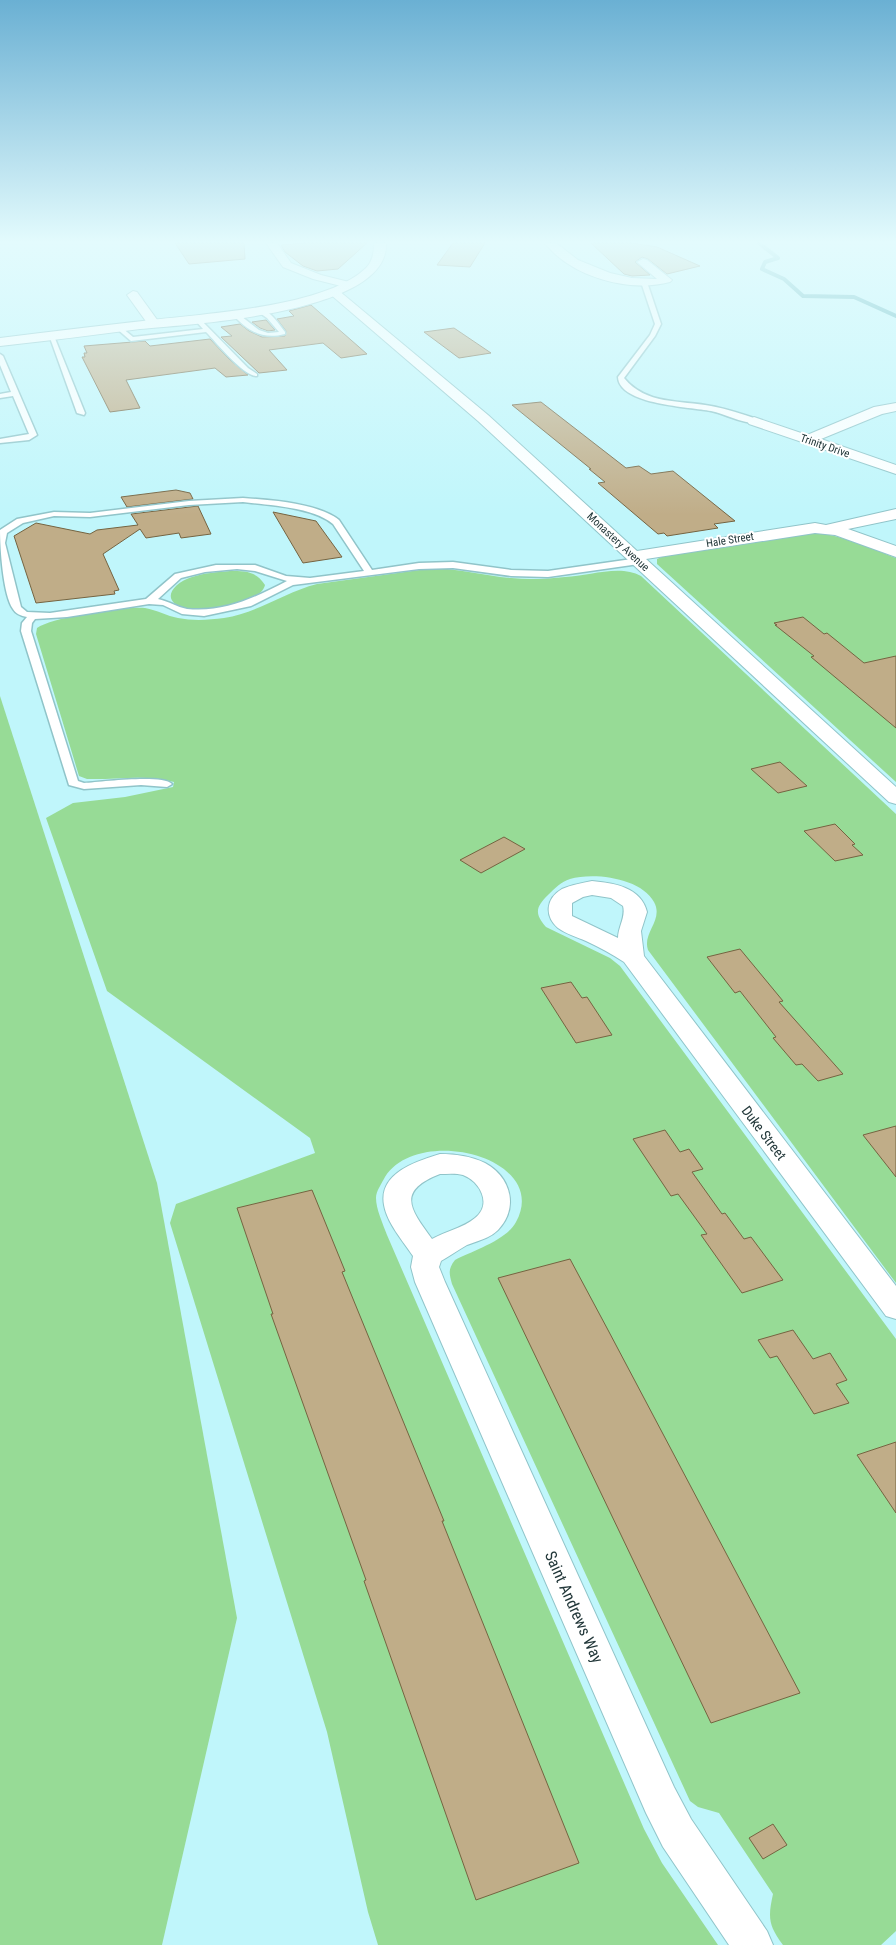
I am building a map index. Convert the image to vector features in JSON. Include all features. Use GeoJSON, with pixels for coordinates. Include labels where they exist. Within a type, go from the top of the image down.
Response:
{"type":"FeatureCollection","features":[{"type":"Feature","properties":{"kind":"main road"},"geometry":{"type":"LineString","coordinates":[[0,342],[70,334]]}},
{"type":"Feature","properties":{"kind":"street","name":"Monastery Avenue"},"geometry":{"type":"LineString","coordinates":[[384,334],[466,403],[896,798]]}},
{"type":"Feature","properties":{"kind":"street"},"geometry":{"type":"LineString","coordinates":[[807,440],[880,410],[896,407]]}},
{"type":"Feature","properties":{"kind":"street","name":"Trinity Drive"},"geometry":{"type":"LineString","coordinates":[[754,421],[896,470]]}},
{"type":"Feature","properties":{"kind":"street","name":"Hale Street"},"geometry":{"type":"LineString","coordinates":[[636,559],[791,530],[828,529],[896,514]]}},
{"type":"Feature","properties":{"kind":"street","name":"Hale Street"},"geometry":{"type":"LineString","coordinates":[[828,529],[857,537],[896,552]]}},
{"type":"Feature","properties":{"kind":"street","name":"Duke Street"},"geometry":{"type":"LineString","coordinates":[[632,957],[896,1308]]}},
{"type":"Feature","properties":{"kind":"street","name":"Saint Andrews Way"},"geometry":{"type":"LineString","coordinates":[[428,1255],[425,1267],[430,1282],[660,1800],[677,1833],[753,1945]]}},
{"type":"Feature","properties":{"kind":"lane"},"geometry":{"type":"LineString","coordinates":[[125,334],[131,340],[179,334]]}},
{"type":"Feature","properties":{"kind":"lane"},"geometry":{"type":"LineString","coordinates":[[212,334],[246,370],[255,375]]}},
{"type":"Feature","properties":{"kind":"lane"},"geometry":{"type":"LineString","coordinates":[[260,334],[267,336],[279,334]]}},
{"type":"Feature","properties":{"kind":"lane"},"geometry":{"type":"LineString","coordinates":[[654,334],[620,378],[624,384],[645,396],[657,400],[723,411],[754,421]]}},
{"type":"Feature","properties":{"kind":"lane"},"geometry":{"type":"LineString","coordinates":[[51,336],[81,413]]}},
{"type":"Feature","properties":{"kind":"lane"},"geometry":{"type":"LineString","coordinates":[[0,356],[33,435],[29,438],[0,441]]}},
{"type":"Feature","properties":{"kind":"lane"},"geometry":{"type":"LineString","coordinates":[[0,396],[15,394]]}},
{"type":"Feature","properties":{"kind":"lane"},"geometry":{"type":"LineString","coordinates":[[369,572],[334,519],[320,513],[251,500],[196,502],[90,515],[54,514],[20,521],[3,532],[1,543],[16,607],[19,611],[32,616],[54,615],[149,602],[165,603],[192,613],[221,611],[248,604],[286,585],[308,580],[369,572],[442,565],[472,567],[511,574],[548,574],[636,559]]}},
{"type":"Feature","properties":{"kind":"lane"},"geometry":{"type":"LineString","coordinates":[[149,602],[156,598],[165,586],[175,578],[199,570],[247,567],[292,580],[308,580]]}},
{"type":"Feature","properties":{"kind":"lane"},"geometry":{"type":"LineString","coordinates":[[32,616],[27,623],[26,631],[73,783],[84,786],[141,782],[167,784]]}},
{"type":"Feature","properties":{"kind":"green space"},"geometry":{"type":"Polygon","coordinates":[[[808,533],[842,538],[896,558],[896,782],[657,564],[657,559],[664,556],[808,533]]]}},
{"type":"Feature","properties":{"kind":"green space"},"geometry":{"type":"Polygon","coordinates":[[[434,568],[524,579],[558,578],[614,571],[624,571],[641,576],[896,814],[896,1283],[648,950],[648,938],[655,921],[656,909],[654,902],[648,894],[639,887],[616,879],[591,876],[580,877],[567,880],[558,886],[544,899],[538,910],[538,914],[546,927],[610,958],[620,966],[896,1339],[896,1931],[881,1945],[783,1945],[774,1932],[770,1921],[773,1894],[719,1813],[698,1807],[690,1801],[450,1277],[451,1266],[455,1260],[497,1240],[511,1228],[516,1222],[522,1200],[515,1181],[499,1166],[476,1156],[451,1151],[425,1153],[402,1161],[385,1177],[376,1195],[380,1216],[644,1829],[662,1863],[718,1945],[378,1945],[368,1912],[327,1732],[170,1223],[176,1204],[315,1153],[310,1138],[107,991],[46,818],[73,803],[125,797],[173,787],[174,782],[152,778],[87,779],[79,776],[36,634],[37,628],[58,620],[89,613],[122,609],[145,608],[189,620],[224,618],[248,612],[317,584],[434,568]]]}},
{"type":"Feature","properties":{"kind":"green space"},"geometry":{"type":"Polygon","coordinates":[[[230,571],[254,574],[262,580],[265,585],[264,588],[260,593],[251,598],[232,605],[212,609],[181,607],[171,599],[171,594],[177,585],[192,577],[230,571]]]}},
{"type":"Feature","properties":{"kind":"green space"},"geometry":{"type":"Polygon","coordinates":[[[0,696],[157,1183],[237,1618],[162,1945],[0,1945],[0,696]]]}},
{"type":"Feature","properties":{"kind":"building"},"geometry":{"type":"Polygon","coordinates":[[[229,334],[255,334],[262,337],[285,336],[285,334],[344,334],[367,354],[341,358],[323,343],[269,350],[287,370],[259,373],[221,337],[232,336],[229,334]]]}},
{"type":"Feature","properties":{"kind":"building"},"geometry":{"type":"Polygon","coordinates":[[[426,334],[463,334],[491,353],[459,358],[426,334]]]}},
{"type":"Feature","properties":{"kind":"building"},"geometry":{"type":"Polygon","coordinates":[[[210,339],[248,375],[226,377],[215,368],[126,380],[140,408],[110,412],[82,357],[85,357],[84,353],[87,353],[84,346],[145,341],[150,346],[210,339]]]}},
{"type":"Feature","properties":{"kind":"building"},"geometry":{"type":"Polygon","coordinates":[[[541,402],[626,468],[639,466],[651,474],[673,471],[735,521],[714,524],[718,528],[667,536],[664,533],[658,534],[598,483],[605,482],[589,469],[591,469],[512,405],[541,402]]]}},
{"type":"Feature","properties":{"kind":"building"},"geometry":{"type":"Polygon","coordinates":[[[176,490],[190,493],[193,499],[127,507],[121,497],[176,490]]]}},
{"type":"Feature","properties":{"kind":"building"},"geometry":{"type":"Polygon","coordinates":[[[198,506],[211,534],[181,538],[179,533],[146,538],[140,529],[103,554],[119,590],[114,591],[115,594],[36,603],[14,536],[36,523],[90,534],[97,530],[138,525],[131,514],[198,506]]]}},
{"type":"Feature","properties":{"kind":"building"},"geometry":{"type":"Polygon","coordinates":[[[273,512],[316,521],[342,557],[303,563],[273,512]]]}},
{"type":"Feature","properties":{"kind":"building"},"geometry":{"type":"Polygon","coordinates":[[[803,617],[824,634],[827,633],[864,663],[896,656],[896,728],[811,657],[814,656],[774,623],[803,617]]]}},
{"type":"Feature","properties":{"kind":"building"},"geometry":{"type":"Polygon","coordinates":[[[780,762],[807,786],[778,793],[751,769],[780,762]]]}},
{"type":"Feature","properties":{"kind":"building"},"geometry":{"type":"Polygon","coordinates":[[[835,824],[863,855],[835,861],[804,831],[835,824]]]}},
{"type":"Feature","properties":{"kind":"building"},"geometry":{"type":"Polygon","coordinates":[[[504,837],[525,849],[481,873],[460,860],[504,837]]]}},
{"type":"Feature","properties":{"kind":"building"},"geometry":{"type":"Polygon","coordinates":[[[740,949],[783,1001],[779,1002],[843,1074],[818,1081],[802,1064],[796,1065],[773,1038],[776,1037],[740,991],[735,993],[707,957],[740,949]]]}},
{"type":"Feature","properties":{"kind":"building"},"geometry":{"type":"Polygon","coordinates":[[[571,982],[582,998],[587,997],[612,1035],[576,1043],[541,988],[571,982]]]}},
{"type":"Feature","properties":{"kind":"building"},"geometry":{"type":"Polygon","coordinates":[[[896,1126],[896,1177],[863,1135],[896,1126]]]}},
{"type":"Feature","properties":{"kind":"building"},"geometry":{"type":"Polygon","coordinates":[[[665,1130],[680,1152],[689,1149],[703,1169],[692,1172],[722,1214],[725,1213],[744,1239],[751,1237],[783,1280],[742,1293],[701,1235],[707,1234],[678,1194],[671,1196],[633,1139],[665,1130]]]}},
{"type":"Feature","properties":{"kind":"building"},"geometry":{"type":"Polygon","coordinates":[[[312,1190],[345,1271],[342,1272],[444,1521],[442,1521],[579,1863],[476,1900],[364,1581],[366,1580],[271,1314],[273,1314],[237,1208],[312,1190]]]}},
{"type":"Feature","properties":{"kind":"building"},"geometry":{"type":"Polygon","coordinates":[[[570,1259],[800,1693],[711,1723],[498,1278],[570,1259]]]}},
{"type":"Feature","properties":{"kind":"building"},"geometry":{"type":"Polygon","coordinates":[[[793,1330],[813,1359],[830,1353],[847,1380],[836,1384],[849,1403],[814,1414],[777,1356],[770,1358],[758,1340],[793,1330]]]}},
{"type":"Feature","properties":{"kind":"building"},"geometry":{"type":"Polygon","coordinates":[[[896,1442],[896,1513],[857,1455],[896,1442]]]}},
{"type":"Feature","properties":{"kind":"building"},"geometry":{"type":"Polygon","coordinates":[[[773,1824],[787,1845],[763,1859],[749,1838],[773,1824]]]}}]}
